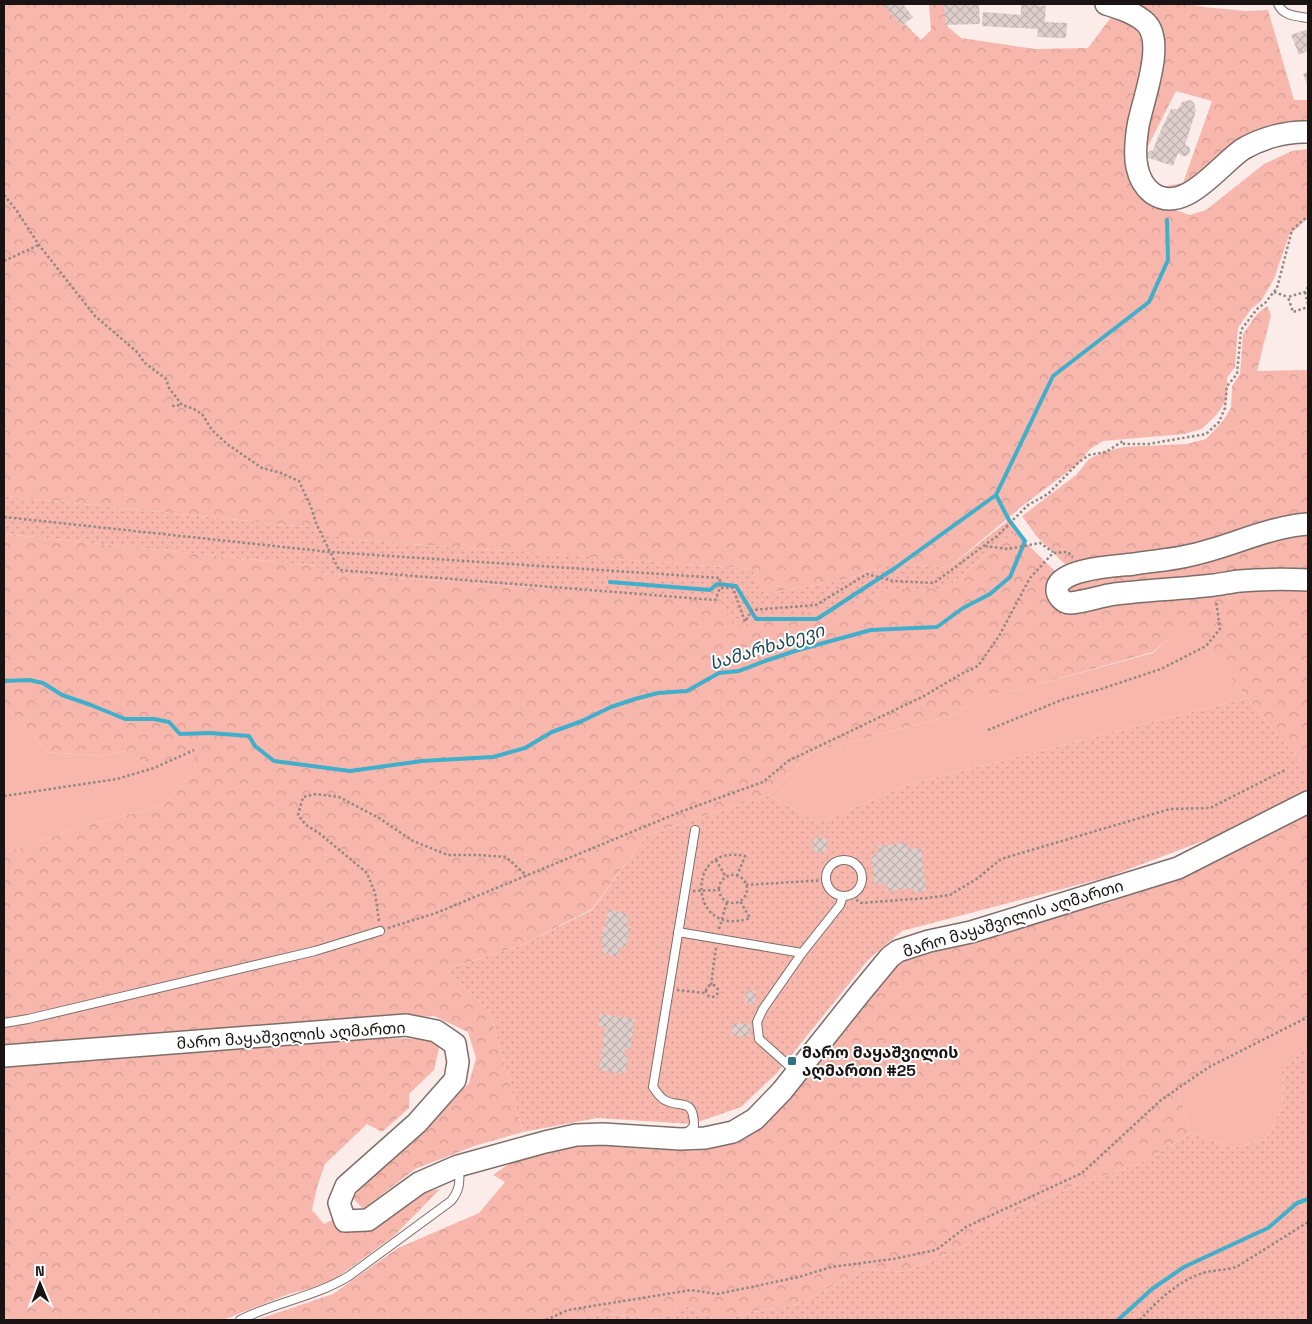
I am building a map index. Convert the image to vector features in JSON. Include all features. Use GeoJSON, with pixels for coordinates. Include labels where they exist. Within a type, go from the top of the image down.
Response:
{"type":"FeatureCollection","features":[{"type":"Feature","properties":{"kind":"main road"},"geometry":{"type":"LineString","coordinates":[[1106,4],[1118,8],[1146,23],[1152,35],[1153,56],[1138,124],[1135,152],[1139,176],[1148,190],[1155,195],[1172,199],[1188,194],[1244,149],[1286,133],[1308,132]]}},
{"type":"Feature","properties":{"kind":"main road"},"geometry":{"type":"LineString","coordinates":[[1308,524],[1244,539],[1188,556],[1083,570],[1060,582],[1057,590],[1060,597],[1070,603],[1156,589],[1257,580],[1308,580]]}},
{"type":"Feature","properties":{"kind":"main road","name":"მარო მაყაშვილის აღმართი"},"geometry":{"type":"LineString","coordinates":[[4,1056],[406,1025],[436,1031],[454,1044],[458,1062],[455,1080],[417,1123],[346,1186],[338,1203],[345,1221],[368,1220],[419,1183],[458,1166],[525,1147],[576,1135],[603,1134],[680,1139],[719,1136],[744,1126],[755,1119],[782,1091],[890,957],[898,951],[930,941],[971,932],[1178,868],[1308,802]]}},
{"type":"Feature","properties":{"kind":"lane"},"geometry":{"type":"LineString","coordinates":[[1278,4],[1287,15],[1308,18]]}},
{"type":"Feature","properties":{"kind":"lane"},"geometry":{"type":"LineString","coordinates":[[680,1139],[694,1126],[694,1114],[687,1105],[664,1100],[653,1087],[695,830]]}},
{"type":"Feature","properties":{"kind":"lane"},"geometry":{"type":"LineString","coordinates":[[845,860],[856,864],[860,870],[862,882],[855,892],[846,895],[833,892],[826,880],[827,871],[834,863],[845,860]]}},
{"type":"Feature","properties":{"kind":"lane"},"geometry":{"type":"LineString","coordinates":[[797,1073],[759,1039],[757,1022],[763,1008],[846,895]]}},
{"type":"Feature","properties":{"kind":"lane"},"geometry":{"type":"LineString","coordinates":[[4,1023],[316,951],[380,931]]}},
{"type":"Feature","properties":{"kind":"lane"},"geometry":{"type":"LineString","coordinates":[[678,932],[802,953]]}},
{"type":"Feature","properties":{"kind":"lane"},"geometry":{"type":"LineString","coordinates":[[240,1320],[334,1285],[383,1252],[451,1201],[460,1187],[458,1166]]}},
{"type":"Feature","properties":{"kind":"path"},"geometry":{"type":"LineString","coordinates":[[4,196],[39,245],[95,316],[136,351],[145,363],[166,379],[169,388],[182,405]]}},
{"type":"Feature","properties":{"kind":"path"},"geometry":{"type":"LineString","coordinates":[[720,588],[733,588],[745,622],[751,612],[816,605],[867,574],[893,580],[934,583],[985,546],[1028,505],[1048,494],[1079,462],[1089,455],[1106,452],[1124,441],[1124,444],[1148,444],[1206,434],[1219,422],[1225,408],[1227,386],[1237,374],[1241,330],[1257,309],[1277,288],[1292,230],[1308,216]]}},
{"type":"Feature","properties":{"kind":"path"},"geometry":{"type":"LineString","coordinates":[[4,261],[39,245]]}},
{"type":"Feature","properties":{"kind":"path"},"geometry":{"type":"LineString","coordinates":[[1274,292],[1288,297],[1305,292],[1308,287]]}},
{"type":"Feature","properties":{"kind":"path"},"geometry":{"type":"LineString","coordinates":[[1288,297],[1293,312],[1308,305],[1305,292]]}},
{"type":"Feature","properties":{"kind":"path"},"geometry":{"type":"LineString","coordinates":[[4,517],[330,552],[720,578],[720,588],[715,600],[339,570],[330,552],[315,523],[311,507],[298,482],[281,473],[262,468],[227,444],[212,430],[202,414],[194,409],[182,405],[172,406]]}},
{"type":"Feature","properties":{"kind":"path"},"geometry":{"type":"LineString","coordinates":[[985,546],[1008,548],[1040,543],[1053,553],[1068,552],[1083,570]]}},
{"type":"Feature","properties":{"kind":"path"},"geometry":{"type":"LineString","coordinates":[[527,876],[506,857],[448,855],[413,841],[379,818],[339,798],[316,794],[303,797],[298,815],[306,825],[319,833],[367,873],[375,893],[380,931],[436,914],[527,876],[680,812],[763,782],[788,761],[874,722],[978,666],[999,636],[1030,578],[1053,553]]}},
{"type":"Feature","properties":{"kind":"path"},"geometry":{"type":"LineString","coordinates":[[988,730],[1064,700],[1161,669],[1206,646],[1220,629],[1214,585]]}},
{"type":"Feature","properties":{"kind":"path"},"geometry":{"type":"LineString","coordinates":[[4,796],[117,778],[154,768],[194,750]]}},
{"type":"Feature","properties":{"kind":"path"},"geometry":{"type":"LineString","coordinates":[[846,895],[861,903],[950,895],[978,878],[1001,859],[1170,808],[1210,808],[1285,770]]}},
{"type":"Feature","properties":{"kind":"path"},"geometry":{"type":"LineString","coordinates":[[737,876],[745,856],[727,855],[707,867],[702,878],[700,891],[702,900],[708,910],[718,918],[728,922],[750,918],[740,901]]}},
{"type":"Feature","properties":{"kind":"path"},"geometry":{"type":"LineString","coordinates":[[716,860],[726,877]]}},
{"type":"Feature","properties":{"kind":"path"},"geometry":{"type":"LineString","coordinates":[[737,876],[746,885],[746,894],[740,901],[727,902],[721,896],[719,890],[721,882],[726,877],[737,876]]}},
{"type":"Feature","properties":{"kind":"path"},"geometry":{"type":"LineString","coordinates":[[746,885],[826,880]]}},
{"type":"Feature","properties":{"kind":"path"},"geometry":{"type":"LineString","coordinates":[[685,892],[719,890]]}},
{"type":"Feature","properties":{"kind":"path"},"geometry":{"type":"LineString","coordinates":[[669,988],[706,993],[708,997],[717,995],[718,989],[713,985],[709,986],[706,989],[706,993]]}},
{"type":"Feature","properties":{"kind":"path"},"geometry":{"type":"LineString","coordinates":[[546,1320],[568,1310],[691,1290],[717,1294],[799,1277],[831,1267],[893,1259],[936,1250],[966,1227],[1082,1173],[1161,1100],[1209,1067],[1308,1017]]}},
{"type":"Feature","properties":{"kind":"path"},"geometry":{"type":"LineString","coordinates":[[1140,1320],[1161,1299],[1186,1281],[1202,1273],[1227,1270],[1238,1266],[1308,1222]]}},
{"type":"Feature","properties":{"kind":"green space"},"geometry":{"type":"Polygon","coordinates":[[[4,4],[885,4],[921,40],[931,30],[929,4],[946,4],[948,27],[961,38],[1035,49],[1088,48],[1121,4],[1189,4],[1246,11],[1268,10],[1294,100],[1308,100],[1308,132],[1286,133],[1181,197],[1175,210],[1190,215],[1206,210],[1264,164],[1292,151],[1308,149],[1308,218],[1289,235],[1274,279],[1261,301],[1251,309],[1238,328],[1235,367],[1227,378],[1227,399],[1218,413],[1202,429],[1184,434],[1103,441],[1090,449],[1078,464],[1026,503],[948,568],[893,562],[848,579],[765,594],[752,569],[342,539],[319,527],[4,496],[4,4]],[[1176,91],[1144,154],[1144,173],[1161,187],[1183,183],[1212,101],[1176,91]]]}},
{"type":"Feature","properties":{"kind":"green space"},"geometry":{"type":"Polygon","coordinates":[[[1267,306],[1271,315],[1257,371],[1308,370],[1308,520],[1074,573],[1037,537],[1022,516],[1076,475],[1089,459],[1103,452],[1124,447],[1187,444],[1206,439],[1222,422],[1231,408],[1232,386],[1240,374],[1243,334],[1257,314],[1267,306]]]}},
{"type":"Feature","properties":{"kind":"green space"},"geometry":{"type":"Polygon","coordinates":[[[4,496],[319,527],[343,539],[752,569],[765,594],[848,579],[893,562],[948,568],[1009,520],[1017,530],[945,589],[891,589],[856,603],[734,626],[720,599],[318,573],[317,566],[4,534],[4,496]]]}},
{"type":"Feature","properties":{"kind":"green space"},"geometry":{"type":"Polygon","coordinates":[[[1308,524],[1308,770],[1206,646],[1182,628],[1153,652],[988,696],[950,716],[812,752],[768,795],[647,835],[592,909],[520,946],[446,969],[490,1012],[523,1132],[474,1146],[415,1169],[363,1209],[353,1198],[361,1188],[469,1083],[476,1058],[468,1032],[434,1016],[4,1046],[4,853],[91,824],[162,806],[196,769],[193,750],[154,768],[124,751],[100,756],[48,752],[14,714],[4,714],[4,534],[317,566],[318,573],[720,599],[856,603],[891,589],[945,589],[1017,530],[1025,542],[1063,579],[1308,524]]]}},
{"type":"Feature","properties":{"kind":"green space"},"geometry":{"type":"Polygon","coordinates":[[[1182,627],[1206,646],[1247,698],[907,785],[819,823],[768,795],[812,752],[950,716],[988,696],[1153,653],[1182,627]]]}},
{"type":"Feature","properties":{"kind":"green space"},"geometry":{"type":"Polygon","coordinates":[[[1247,698],[1308,770],[1308,789],[1219,835],[1108,877],[902,931],[868,960],[777,1073],[741,1107],[692,1124],[597,1118],[523,1132],[490,1012],[446,969],[520,946],[592,910],[647,835],[768,795],[819,823],[907,785],[1247,698]]]}},
{"type":"Feature","properties":{"kind":"green space"},"geometry":{"type":"Polygon","coordinates":[[[4,714],[14,714],[48,752],[100,756],[124,751],[154,768],[194,750],[196,769],[162,806],[91,824],[4,853],[4,714]]]}},
{"type":"Feature","properties":{"kind":"green space"},"geometry":{"type":"Polygon","coordinates":[[[1308,812],[1308,1017],[1209,1067],[1178,1089],[1191,1133],[1141,1163],[1073,1186],[980,1230],[967,1245],[905,1272],[867,1269],[798,1304],[751,1312],[728,1320],[717,1320],[685,1306],[666,1317],[660,1318],[600,1314],[582,1320],[256,1320],[333,1294],[398,1248],[479,1213],[505,1182],[493,1175],[513,1161],[577,1146],[611,1141],[695,1151],[717,1145],[899,957],[1054,912],[1109,903],[1219,856],[1308,812]]]}},
{"type":"Feature","properties":{"kind":"green space"},"geometry":{"type":"Polygon","coordinates":[[[1308,1017],[1308,1045],[1282,1071],[1283,1106],[1266,1139],[1233,1148],[1191,1133],[1178,1089],[1209,1067],[1308,1017]]]}},
{"type":"Feature","properties":{"kind":"green space"},"geometry":{"type":"Polygon","coordinates":[[[336,1037],[428,1039],[439,1048],[434,1070],[409,1094],[409,1108],[382,1132],[367,1124],[325,1164],[317,1187],[312,1210],[324,1224],[336,1218],[355,1231],[384,1223],[421,1192],[440,1189],[394,1236],[328,1284],[289,1294],[223,1320],[4,1320],[4,1062],[336,1037]]]}},
{"type":"Feature","properties":{"kind":"green space"},"geometry":{"type":"Polygon","coordinates":[[[1308,1045],[1308,1320],[728,1320],[751,1312],[798,1304],[867,1269],[905,1272],[967,1245],[980,1230],[1073,1186],[1141,1163],[1191,1133],[1233,1148],[1266,1139],[1283,1106],[1282,1071],[1308,1045]]]}},
{"type":"Feature","properties":{"kind":"green space"},"geometry":{"type":"Polygon","coordinates":[[[685,1306],[717,1320],[582,1320],[600,1314],[663,1318],[685,1306]]]}},
{"type":"Feature","properties":{"kind":"building"},"geometry":{"type":"Polygon","coordinates":[[[882,4],[903,4],[913,17],[902,26],[882,4]]]}},
{"type":"Feature","properties":{"kind":"building"},"geometry":{"type":"Polygon","coordinates":[[[944,4],[979,4],[980,24],[945,25],[944,4]]]}},
{"type":"Feature","properties":{"kind":"building"},"geometry":{"type":"Polygon","coordinates":[[[1021,4],[1046,6],[1045,22],[1067,23],[1066,38],[1037,37],[1038,29],[982,26],[983,12],[1021,15],[1021,4]]]}},
{"type":"Feature","properties":{"kind":"building"},"geometry":{"type":"Polygon","coordinates":[[[1308,29],[1308,51],[1299,55],[1291,35],[1308,29]]]}},
{"type":"Feature","properties":{"kind":"building"},"geometry":{"type":"Polygon","coordinates":[[[1308,72],[1308,87],[1303,74],[1308,72]]]}},
{"type":"Feature","properties":{"kind":"building"},"geometry":{"type":"Polygon","coordinates":[[[1190,100],[1194,103],[1196,111],[1185,145],[1189,147],[1189,154],[1182,156],[1178,153],[1173,166],[1146,157],[1148,152],[1153,150],[1171,109],[1178,109],[1182,102],[1190,100]]]}},
{"type":"Feature","properties":{"kind":"building"},"geometry":{"type":"Polygon","coordinates":[[[817,837],[823,837],[828,842],[826,851],[817,853],[812,848],[812,842],[817,837]]]}},
{"type":"Feature","properties":{"kind":"building"},"geometry":{"type":"Polygon","coordinates":[[[908,843],[909,849],[921,848],[926,891],[914,892],[914,888],[887,891],[886,883],[875,885],[871,855],[878,854],[877,846],[908,843]]]}},
{"type":"Feature","properties":{"kind":"building"},"geometry":{"type":"Polygon","coordinates":[[[609,909],[629,915],[626,925],[631,927],[625,948],[620,947],[618,957],[601,952],[604,943],[600,942],[609,909]]]}},
{"type":"Feature","properties":{"kind":"building"},"geometry":{"type":"Polygon","coordinates":[[[747,990],[756,991],[755,1004],[745,1003],[747,990]]]}},
{"type":"Feature","properties":{"kind":"building"},"geometry":{"type":"Polygon","coordinates":[[[600,1014],[635,1019],[630,1050],[625,1049],[624,1055],[628,1056],[625,1074],[599,1070],[605,1027],[598,1025],[600,1014]]]}},
{"type":"Feature","properties":{"kind":"building"},"geometry":{"type":"Polygon","coordinates":[[[733,1023],[751,1025],[749,1037],[731,1035],[733,1023]]]}},
{"type":"Feature","properties":{"kind":"waterway","name":"სამარხახევი"},"geometry":{"type":"LineString","coordinates":[[4,681],[29,680],[43,683],[62,695],[125,719],[154,719],[169,722],[180,734],[210,733],[249,736],[255,746],[274,761],[350,771],[422,761],[493,757],[525,748],[552,732],[582,721],[611,707],[658,693],[687,691],[719,673],[739,671],[798,650],[871,630],[937,627],[963,608],[990,594],[1010,577],[1025,541],[1009,520],[996,495],[1053,376],[1149,302],[1168,260],[1167,220]]}},
{"type":"Feature","properties":{"kind":"waterway"},"geometry":{"type":"LineString","coordinates":[[610,582],[710,590],[717,584],[736,586],[756,619],[817,619],[895,568],[996,495]]}},
{"type":"Feature","properties":{"kind":"waterway"},"geometry":{"type":"LineString","coordinates":[[1118,1320],[1152,1289],[1184,1267],[1268,1228],[1297,1203],[1308,1199]]}},
{"type":"Feature","properties":{"kind":"place","name":"მარო მაყაშვილის აღმართი #25"},"geometry":{"type":"Point","coordinates":[792,1061]}}]}
